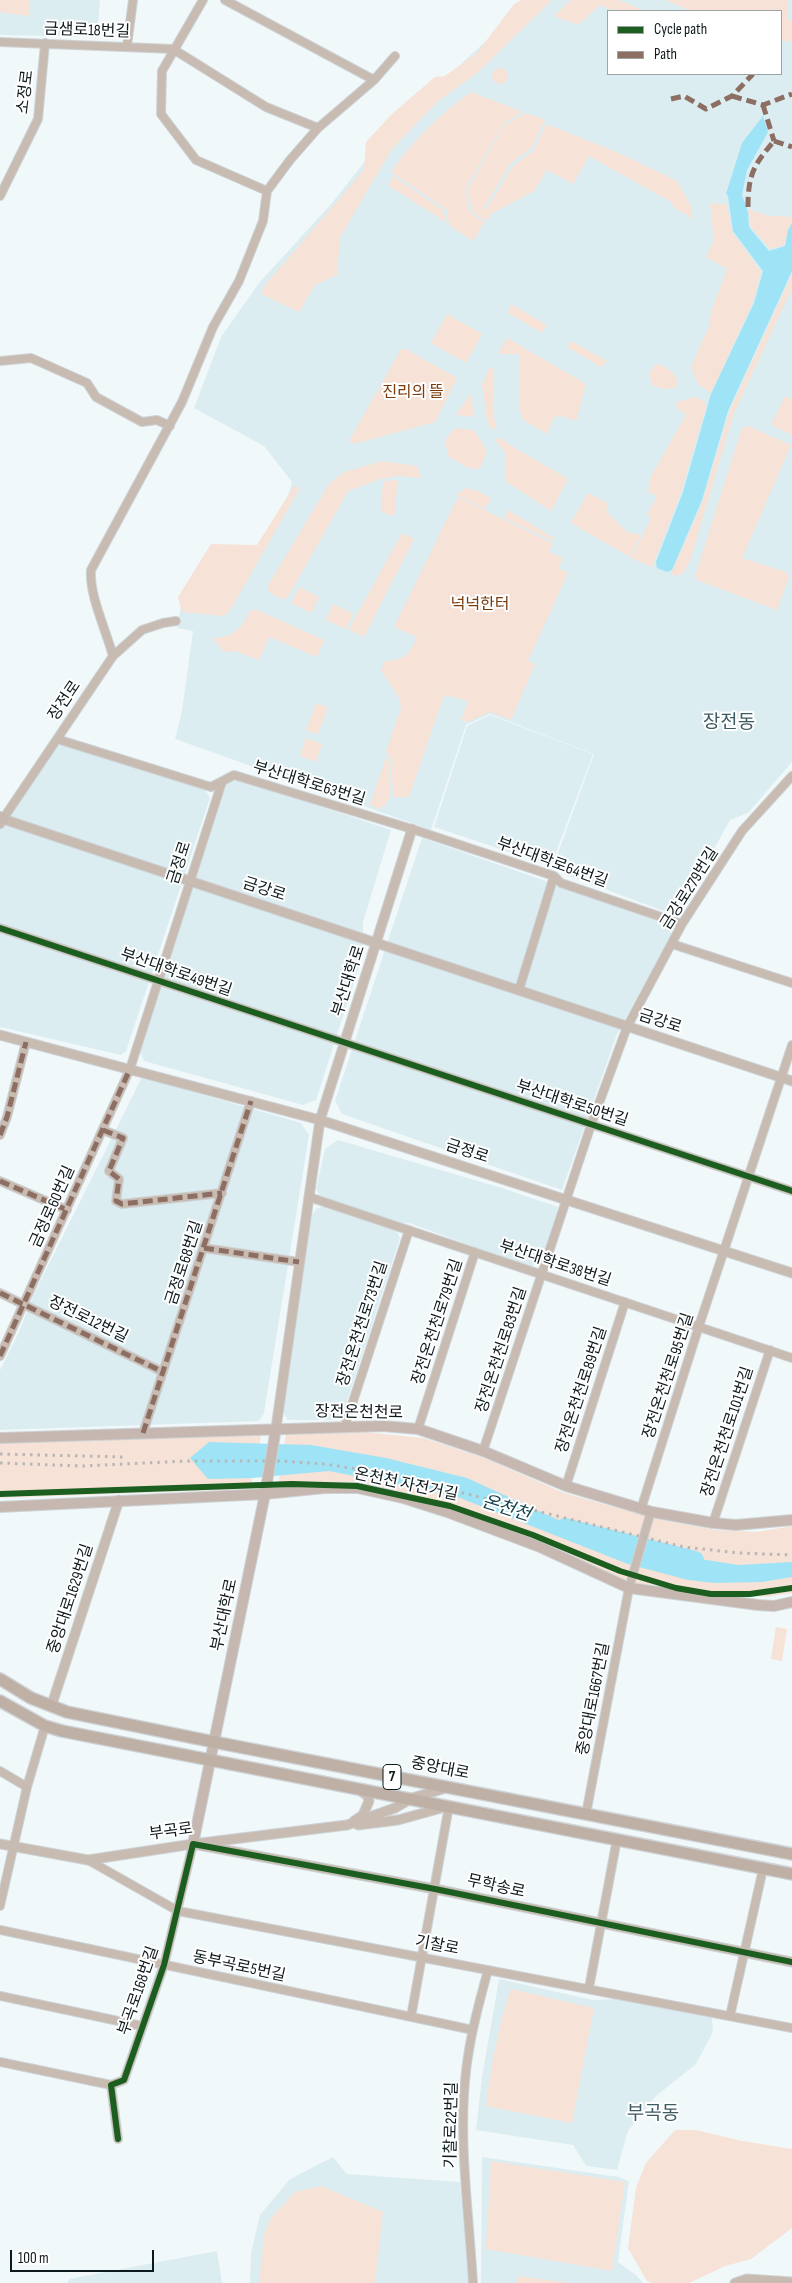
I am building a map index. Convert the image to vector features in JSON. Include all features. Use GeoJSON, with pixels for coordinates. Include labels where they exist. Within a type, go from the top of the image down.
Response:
{"type":"FeatureCollection","features":[{"type":"Feature","properties":{"kind":"main road","name":"장전온천천로"},"geometry":{"type":"LineString","coordinates":[[0,1438],[344,1426],[383,1426],[418,1429],[483,1451],[566,1486],[647,1513],[713,1523],[746,1525],[792,1520]]}},
{"type":"Feature","properties":{"kind":"main road","name":"부산대학로"},"geometry":{"type":"LineString","coordinates":[[193,1844],[265,1494],[276,1428]]}},
{"type":"Feature","properties":{"kind":"main road"},"geometry":{"type":"LineString","coordinates":[[0,1507],[265,1494],[325,1488],[358,1488],[404,1498],[447,1512],[540,1547],[629,1588],[758,1605],[774,1606],[792,1602]]}},
{"type":"Feature","properties":{"kind":"main road","name":"중앙대로"},"geometry":{"type":"LineString","coordinates":[[0,1679],[31,1698],[51,1707],[214,1742],[792,1854]]}},
{"type":"Feature","properties":{"kind":"main road","name":"7"},"geometry":{"type":"LineString","coordinates":[[0,1701],[45,1726],[62,1731],[356,1787],[792,1874]]}},
{"type":"Feature","properties":{"kind":"street"},"geometry":{"type":"LineString","coordinates":[[127,46],[133,0]]}},
{"type":"Feature","properties":{"kind":"street"},"geometry":{"type":"LineString","coordinates":[[203,0],[162,71],[161,114],[196,160],[267,191]]}},
{"type":"Feature","properties":{"kind":"street"},"geometry":{"type":"LineString","coordinates":[[225,0],[374,80]]}},
{"type":"Feature","properties":{"kind":"street","name":"금샘로18번길"},"geometry":{"type":"LineString","coordinates":[[0,42],[173,49],[266,107],[318,128]]}},
{"type":"Feature","properties":{"kind":"street","name":"소정로"},"geometry":{"type":"LineString","coordinates":[[0,196],[38,119],[45,44]]}},
{"type":"Feature","properties":{"kind":"street"},"geometry":{"type":"LineString","coordinates":[[113,656],[106,630],[91,590],[91,570],[170,426],[213,327],[239,282],[263,221],[267,191],[290,160],[318,128],[374,80],[395,56]]}},
{"type":"Feature","properties":{"kind":"street"},"geometry":{"type":"LineString","coordinates":[[0,361],[31,358],[87,383],[96,397],[142,422],[157,420],[170,426]]}},
{"type":"Feature","properties":{"kind":"street","name":"장전로"},"geometry":{"type":"LineString","coordinates":[[1,820],[113,656],[142,630],[176,621]]}},
{"type":"Feature","properties":{"kind":"street","name":"부산대학로63번길"},"geometry":{"type":"LineString","coordinates":[[57,739],[211,787],[234,775],[412,829]]}},
{"type":"Feature","properties":{"kind":"street","name":"금강로279번길"},"geometry":{"type":"LineString","coordinates":[[591,1125],[627,1027],[682,924],[742,832],[792,776]]}},
{"type":"Feature","properties":{"kind":"street","name":"금정로"},"geometry":{"type":"LineString","coordinates":[[130,1068],[222,782]]}},
{"type":"Feature","properties":{"kind":"street","name":"금강로"},"geometry":{"type":"LineString","coordinates":[[1,820],[792,1081]]}},
{"type":"Feature","properties":{"kind":"street","name":"부산대학로64번길"},"geometry":{"type":"LineString","coordinates":[[412,829],[554,876],[561,883],[682,924]]}},
{"type":"Feature","properties":{"kind":"street","name":"부산대학로"},"geometry":{"type":"LineString","coordinates":[[276,1428],[320,1120],[412,829]]}},
{"type":"Feature","properties":{"kind":"street"},"geometry":{"type":"LineString","coordinates":[[519,990],[554,876]]}},
{"type":"Feature","properties":{"kind":"street","name":"부산대학로49번길"},"geometry":{"type":"LineString","coordinates":[[0,928],[344,1044]]}},
{"type":"Feature","properties":{"kind":"street"},"geometry":{"type":"LineString","coordinates":[[672,944],[792,983]]}},
{"type":"Feature","properties":{"kind":"street","name":"금정로"},"geometry":{"type":"LineString","coordinates":[[0,1035],[320,1120],[792,1273]]}},
{"type":"Feature","properties":{"kind":"street"},"geometry":{"type":"LineString","coordinates":[[0,1135],[8,1117],[26,1042]]}},
{"type":"Feature","properties":{"kind":"street","name":"부산대학로50번길"},"geometry":{"type":"LineString","coordinates":[[344,1044],[792,1191]]}},
{"type":"Feature","properties":{"kind":"street","name":"장전온천천로95번길"},"geometry":{"type":"LineString","coordinates":[[629,1588],[647,1513],[699,1326],[792,1045]]}},
{"type":"Feature","properties":{"kind":"street","name":"금정로60번길"},"geometry":{"type":"LineString","coordinates":[[0,1356],[130,1068]]}},
{"type":"Feature","properties":{"kind":"street","name":"금정로68번길"},"geometry":{"type":"LineString","coordinates":[[143,1433],[251,1101]]}},
{"type":"Feature","properties":{"kind":"street","name":"장전온천천로83번길"},"geometry":{"type":"LineString","coordinates":[[483,1451],[591,1125]]}},
{"type":"Feature","properties":{"kind":"street"},"geometry":{"type":"LineString","coordinates":[[103,1130],[123,1138],[109,1171],[119,1179],[116,1202],[122,1204],[222,1193]]}},
{"type":"Feature","properties":{"kind":"street"},"geometry":{"type":"LineString","coordinates":[[0,1181],[67,1210]]}},
{"type":"Feature","properties":{"kind":"street","name":"부산대학로38번길"},"geometry":{"type":"LineString","coordinates":[[309,1197],[792,1358]]}},
{"type":"Feature","properties":{"kind":"street","name":"장전온천천로73번길"},"geometry":{"type":"LineString","coordinates":[[344,1426],[408,1230]]}},
{"type":"Feature","properties":{"kind":"street"},"geometry":{"type":"LineString","coordinates":[[204,1248],[299,1262]]}},
{"type":"Feature","properties":{"kind":"street","name":"장전온천천로79번길"},"geometry":{"type":"LineString","coordinates":[[418,1429],[475,1252]]}},
{"type":"Feature","properties":{"kind":"street","name":"장전로12번길"},"geometry":{"type":"LineString","coordinates":[[0,1293],[163,1372]]}},
{"type":"Feature","properties":{"kind":"street","name":"장전온천천로89번길"},"geometry":{"type":"LineString","coordinates":[[566,1486],[625,1302]]}},
{"type":"Feature","properties":{"kind":"street","name":"장전온천천로101번길"},"geometry":{"type":"LineString","coordinates":[[713,1523],[770,1350]]}},
{"type":"Feature","properties":{"kind":"street","name":"중앙대로1629번길"},"geometry":{"type":"LineString","coordinates":[[51,1707],[119,1500]]}},
{"type":"Feature","properties":{"kind":"street","name":"중앙대로1667번길"},"geometry":{"type":"LineString","coordinates":[[586,1814],[629,1588]]}},
{"type":"Feature","properties":{"kind":"street"},"geometry":{"type":"LineString","coordinates":[[0,1906],[27,1787],[45,1726]]}},
{"type":"Feature","properties":{"kind":"street"},"geometry":{"type":"LineString","coordinates":[[0,1771],[27,1787]]}},
{"type":"Feature","properties":{"kind":"street"},"geometry":{"type":"LineString","coordinates":[[348,1825],[363,1815],[369,1801],[367,1795],[356,1787]]}},
{"type":"Feature","properties":{"kind":"street","name":"부곡로"},"geometry":{"type":"LineString","coordinates":[[348,1825],[386,1812],[412,1798],[447,1787]]}},
{"type":"Feature","properties":{"kind":"street"},"geometry":{"type":"LineString","coordinates":[[411,2017],[436,1889],[449,1806]]}},
{"type":"Feature","properties":{"kind":"street","name":"부곡로"},"geometry":{"type":"LineString","coordinates":[[0,1844],[88,1860],[193,1844],[348,1825],[369,1825],[398,1820],[449,1806]]}},
{"type":"Feature","properties":{"kind":"street"},"geometry":{"type":"LineString","coordinates":[[589,1988],[617,1839]]}},
{"type":"Feature","properties":{"kind":"street","name":"무학송로"},"geometry":{"type":"LineString","coordinates":[[193,1844],[436,1889],[792,1962]]}},
{"type":"Feature","properties":{"kind":"street","name":"부곡로168번길"},"geometry":{"type":"LineString","coordinates":[[111,2085],[124,2080],[164,1965],[193,1844]]}},
{"type":"Feature","properties":{"kind":"street","name":"기찰로"},"geometry":{"type":"LineString","coordinates":[[88,1860],[178,1911],[792,2028]]}},
{"type":"Feature","properties":{"kind":"street"},"geometry":{"type":"LineString","coordinates":[[730,2016],[763,1869]]}},
{"type":"Feature","properties":{"kind":"street","name":"동부곡로5번길"},"geometry":{"type":"LineString","coordinates":[[0,1930],[473,2030]]}},
{"type":"Feature","properties":{"kind":"street","name":"기찰로22번길"},"geometry":{"type":"LineString","coordinates":[[473,2283],[465,2179],[464,2097],[473,2030],[488,1970]]}},
{"type":"Feature","properties":{"kind":"street"},"geometry":{"type":"LineString","coordinates":[[0,1996],[142,2026]]}},
{"type":"Feature","properties":{"kind":"street"},"geometry":{"type":"LineString","coordinates":[[0,2062],[111,2085],[118,2139]]}},
{"type":"Feature","properties":{"kind":"street"},"geometry":{"type":"LineString","coordinates":[[735,2283],[747,2279],[792,2282]]}},
{"type":"Feature","properties":{"kind":"shaded area"},"geometry":{"type":"Polygon","coordinates":[[[0,0],[100,0],[97,37],[0,35],[0,0]]]}},
{"type":"Feature","properties":{"kind":"shaded area"},"geometry":{"type":"Polygon","coordinates":[[[525,0],[792,0],[792,762],[748,813],[730,820],[677,916],[564,874],[554,864],[594,754],[490,714],[466,725],[431,830],[175,739],[182,711],[193,631],[177,628],[183,594],[257,551],[284,509],[292,482],[264,446],[194,408],[221,337],[259,283],[332,203],[389,131],[502,26],[525,0]]]}},
{"type":"Feature","properties":{"kind":"shaded area"},"geometry":{"type":"Polygon","coordinates":[[[490,715],[593,754],[551,866],[434,827],[467,726],[490,715]]]}},
{"type":"Feature","properties":{"kind":"shaded area"},"geometry":{"type":"Polygon","coordinates":[[[59,743],[205,790],[210,798],[126,1051],[121,1055],[0,1027],[0,830],[59,743]]]}},
{"type":"Feature","properties":{"kind":"shaded area"},"geometry":{"type":"Polygon","coordinates":[[[236,778],[391,830],[363,922],[363,954],[316,1100],[303,1105],[144,1061],[140,1052],[227,783],[236,778]]]}},
{"type":"Feature","properties":{"kind":"shaded area"},"geometry":{"type":"Polygon","coordinates":[[[422,838],[666,923],[670,929],[671,935],[617,1034],[562,1190],[342,1114],[335,1101],[422,838]]]}},
{"type":"Feature","properties":{"kind":"shaded area"},"geometry":{"type":"Polygon","coordinates":[[[142,1077],[301,1123],[309,1135],[264,1413],[259,1421],[0,1430],[0,1370],[18,1334],[33,1296],[142,1077]]]}},
{"type":"Feature","properties":{"kind":"shaded area"},"geometry":{"type":"Polygon","coordinates":[[[338,1140],[505,1189],[558,1207],[542,1261],[530,1267],[409,1223],[402,1223],[372,1214],[320,1196],[316,1189],[325,1149],[338,1140]]]}},
{"type":"Feature","properties":{"kind":"shaded area"},"geometry":{"type":"Polygon","coordinates":[[[324,1206],[396,1230],[400,1238],[344,1411],[331,1420],[288,1420],[282,1411],[311,1216],[316,1209],[324,1206]]]}},
{"type":"Feature","properties":{"kind":"shaded area"},"geometry":{"type":"Polygon","coordinates":[[[499,1979],[593,2000],[617,1999],[712,2018],[713,2032],[696,2064],[656,2096],[628,2131],[617,2170],[586,2166],[573,2145],[476,2130],[482,2077],[499,1979]]]}},
{"type":"Feature","properties":{"kind":"shaded area"},"geometry":{"type":"Polygon","coordinates":[[[333,2157],[347,2174],[460,2182],[469,2283],[250,2283],[251,2253],[260,2215],[290,2179],[333,2157]]]}},
{"type":"Feature","properties":{"kind":"shaded area"},"geometry":{"type":"Polygon","coordinates":[[[482,2157],[619,2177],[629,2181],[618,2262],[636,2275],[643,2283],[481,2283],[482,2157]]]}},
{"type":"Feature","properties":{"kind":"shaded area"},"geometry":{"type":"Polygon","coordinates":[[[217,2251],[222,2283],[67,2283],[69,2279],[217,2251]]]}},
{"type":"Feature","properties":{"kind":"green space"},"geometry":{"type":"Polygon","coordinates":[[[0,0],[30,0],[29,16],[0,12],[0,0]]]}},
{"type":"Feature","properties":{"kind":"green space"},"geometry":{"type":"Polygon","coordinates":[[[522,0],[552,0],[477,73],[438,101],[392,149],[340,237],[337,275],[315,285],[299,312],[261,294],[265,285],[364,170],[366,142],[392,114],[435,77],[445,76],[477,53],[514,4],[522,0]]]}},
{"type":"Feature","properties":{"kind":"green space"},"geometry":{"type":"Polygon","coordinates":[[[571,0],[619,0],[643,10],[612,10],[600,5],[578,25],[554,16],[571,0]]]}},
{"type":"Feature","properties":{"kind":"green space"},"geometry":{"type":"Polygon","coordinates":[[[666,0],[787,0],[788,20],[792,21],[792,42],[782,40],[782,10],[688,10],[666,0]]]}},
{"type":"Feature","properties":{"kind":"green space"},"geometry":{"type":"Polygon","coordinates":[[[500,68],[508,76],[500,84],[492,76],[500,68]]]}},
{"type":"Feature","properties":{"kind":"green space"},"geometry":{"type":"Polygon","coordinates":[[[471,92],[523,112],[504,123],[465,189],[469,211],[484,223],[473,241],[449,225],[447,210],[391,172],[427,129],[448,109],[471,92]]]}},
{"type":"Feature","properties":{"kind":"green space"},"geometry":{"type":"Polygon","coordinates":[[[526,113],[545,120],[532,147],[510,164],[484,208],[486,210],[512,167],[534,150],[546,124],[619,153],[677,181],[691,206],[693,219],[672,206],[673,203],[589,156],[573,184],[547,170],[534,191],[491,214],[486,222],[472,211],[467,190],[504,125],[526,113]]]}},
{"type":"Feature","properties":{"kind":"green space"},"geometry":{"type":"Polygon","coordinates":[[[393,176],[443,210],[447,223],[388,185],[393,176]]]}},
{"type":"Feature","properties":{"kind":"green space"},"geometry":{"type":"Polygon","coordinates":[[[714,203],[727,205],[732,232],[761,272],[753,302],[711,393],[698,384],[691,367],[709,326],[711,312],[727,269],[706,257],[714,240],[710,205],[714,203]]]}},
{"type":"Feature","properties":{"kind":"green space"},"geometry":{"type":"Polygon","coordinates":[[[748,209],[769,216],[792,218],[784,245],[770,249],[750,226],[748,209]]]}},
{"type":"Feature","properties":{"kind":"green space"},"geometry":{"type":"Polygon","coordinates":[[[792,274],[792,288],[734,413],[690,561],[683,573],[677,576],[671,574],[702,503],[730,410],[792,274]]]}},
{"type":"Feature","properties":{"kind":"green space"},"geometry":{"type":"Polygon","coordinates":[[[511,304],[547,325],[542,333],[508,313],[511,304]]]}},
{"type":"Feature","properties":{"kind":"green space"},"geometry":{"type":"Polygon","coordinates":[[[447,314],[482,334],[466,363],[431,343],[447,314]]]}},
{"type":"Feature","properties":{"kind":"green space"},"geometry":{"type":"Polygon","coordinates":[[[507,338],[586,384],[576,421],[561,416],[554,417],[547,434],[522,419],[520,409],[519,354],[498,354],[507,338]]]}},
{"type":"Feature","properties":{"kind":"green space"},"geometry":{"type":"Polygon","coordinates":[[[571,341],[607,361],[601,367],[567,347],[571,341]]]}},
{"type":"Feature","properties":{"kind":"green space","name":"진리의 뜰"},"geometry":{"type":"Polygon","coordinates":[[[401,349],[406,349],[457,378],[435,422],[354,444],[349,441],[401,349]]]}},
{"type":"Feature","properties":{"kind":"green space"},"geometry":{"type":"Polygon","coordinates":[[[656,364],[666,367],[678,380],[676,388],[662,389],[652,385],[649,373],[656,364]]]}},
{"type":"Feature","properties":{"kind":"green space"},"geometry":{"type":"Polygon","coordinates":[[[494,367],[493,415],[497,427],[491,430],[487,421],[482,384],[489,369],[494,367]]]}},
{"type":"Feature","properties":{"kind":"green space"},"geometry":{"type":"Polygon","coordinates":[[[471,393],[474,417],[456,415],[471,393]]]}},
{"type":"Feature","properties":{"kind":"green space"},"geometry":{"type":"Polygon","coordinates":[[[785,396],[792,400],[792,435],[771,425],[785,396]]]}},
{"type":"Feature","properties":{"kind":"green space"},"geometry":{"type":"Polygon","coordinates":[[[696,397],[707,404],[680,495],[652,567],[631,558],[651,519],[647,514],[657,497],[648,491],[651,476],[686,415],[674,405],[679,401],[696,397]]]}},
{"type":"Feature","properties":{"kind":"green space"},"geometry":{"type":"Polygon","coordinates":[[[748,426],[791,445],[742,558],[786,572],[789,577],[777,610],[697,580],[695,576],[742,428],[748,426]]]}},
{"type":"Feature","properties":{"kind":"green space"},"geometry":{"type":"Polygon","coordinates":[[[455,428],[474,430],[487,451],[480,468],[472,469],[448,456],[445,440],[455,428]]]}},
{"type":"Feature","properties":{"kind":"green space"},"geometry":{"type":"Polygon","coordinates":[[[501,437],[505,442],[568,479],[551,511],[505,481],[506,453],[495,440],[501,437]]]}},
{"type":"Feature","properties":{"kind":"green space"},"geometry":{"type":"Polygon","coordinates":[[[383,461],[417,466],[421,478],[398,476],[381,479],[348,491],[287,598],[281,599],[270,593],[267,587],[329,484],[344,472],[383,461]]]}},
{"type":"Feature","properties":{"kind":"green space"},"geometry":{"type":"Polygon","coordinates":[[[398,480],[394,517],[381,511],[381,497],[384,481],[398,480]]]}},
{"type":"Feature","properties":{"kind":"green space"},"geometry":{"type":"Polygon","coordinates":[[[294,486],[300,488],[229,612],[223,616],[182,612],[178,597],[211,544],[257,545],[294,486]]]}},
{"type":"Feature","properties":{"kind":"green space"},"geometry":{"type":"Polygon","coordinates":[[[466,488],[478,491],[491,498],[485,509],[456,495],[466,488]]]}},
{"type":"Feature","properties":{"kind":"green space"},"geometry":{"type":"Polygon","coordinates":[[[588,493],[609,504],[606,511],[627,532],[641,535],[630,557],[571,523],[588,493]]]}},
{"type":"Feature","properties":{"kind":"green space","name":"넉넉한터"},"geometry":{"type":"Polygon","coordinates":[[[458,497],[552,543],[549,552],[563,558],[558,568],[568,573],[528,661],[535,664],[511,720],[490,712],[468,722],[461,720],[468,701],[444,695],[409,797],[393,797],[391,760],[386,752],[401,708],[400,700],[381,670],[384,662],[405,656],[417,637],[394,627],[458,497]]]}},
{"type":"Feature","properties":{"kind":"green space"},"geometry":{"type":"Polygon","coordinates":[[[508,510],[554,538],[553,541],[504,518],[508,510]]]}},
{"type":"Feature","properties":{"kind":"green space"},"geometry":{"type":"Polygon","coordinates":[[[402,533],[414,539],[364,637],[349,629],[402,533]]]}},
{"type":"Feature","properties":{"kind":"green space"},"geometry":{"type":"Polygon","coordinates":[[[299,587],[319,597],[311,613],[291,603],[299,587]]]}},
{"type":"Feature","properties":{"kind":"green space"},"geometry":{"type":"Polygon","coordinates":[[[333,604],[353,614],[346,629],[326,620],[333,604]]]}},
{"type":"Feature","properties":{"kind":"green space"},"geometry":{"type":"Polygon","coordinates":[[[251,610],[257,610],[324,640],[317,657],[269,637],[259,660],[235,651],[224,652],[212,638],[220,638],[236,631],[251,610]]]}},
{"type":"Feature","properties":{"kind":"green space"},"geometry":{"type":"Polygon","coordinates":[[[316,703],[328,707],[318,734],[306,730],[316,703]]]}},
{"type":"Feature","properties":{"kind":"green space"},"geometry":{"type":"Polygon","coordinates":[[[306,738],[322,744],[316,762],[300,756],[306,738]]]}},
{"type":"Feature","properties":{"kind":"green space"},"geometry":{"type":"Polygon","coordinates":[[[386,757],[390,762],[390,800],[387,800],[385,806],[382,806],[381,809],[370,805],[386,757]]]}},
{"type":"Feature","properties":{"kind":"green space"},"geometry":{"type":"Polygon","coordinates":[[[288,1431],[354,1431],[423,1438],[484,1458],[564,1493],[657,1519],[715,1530],[757,1532],[792,1526],[792,1593],[767,1597],[627,1582],[388,1491],[357,1483],[322,1482],[278,1486],[288,1431]]]}},
{"type":"Feature","properties":{"kind":"green space"},"geometry":{"type":"Polygon","coordinates":[[[260,1432],[261,1436],[250,1489],[0,1498],[0,1440],[44,1442],[260,1432]]]}},
{"type":"Feature","properties":{"kind":"green space"},"geometry":{"type":"Polygon","coordinates":[[[776,1627],[787,1629],[782,1661],[771,1659],[776,1627]]]}},
{"type":"Feature","properties":{"kind":"green space"},"geometry":{"type":"Polygon","coordinates":[[[511,1989],[594,2008],[572,2123],[486,2106],[502,2018],[511,1989]]]}},
{"type":"Feature","properties":{"kind":"green space"},"geometry":{"type":"Polygon","coordinates":[[[675,2130],[696,2130],[742,2141],[792,2149],[792,2228],[751,2259],[725,2266],[689,2283],[652,2283],[647,2281],[628,2248],[636,2188],[646,2163],[675,2130]]]}},
{"type":"Feature","properties":{"kind":"green space"},"geometry":{"type":"Polygon","coordinates":[[[491,2161],[625,2182],[612,2271],[486,2249],[491,2161]]]}},
{"type":"Feature","properties":{"kind":"green space"},"geometry":{"type":"Polygon","coordinates":[[[321,2186],[383,2212],[375,2283],[259,2283],[264,2235],[270,2219],[295,2192],[321,2186]]]}},
{"type":"Feature","properties":{"kind":"green space"},"geometry":{"type":"Polygon","coordinates":[[[519,2276],[571,2283],[517,2283],[519,2276]]]}},
{"type":"Feature","properties":{"kind":"water"},"geometry":{"type":"Polygon","coordinates":[[[763,116],[768,132],[747,170],[742,195],[748,212],[749,227],[769,251],[785,246],[788,230],[792,223],[792,271],[728,411],[702,500],[672,570],[667,572],[657,568],[656,562],[683,492],[711,394],[754,303],[763,271],[733,231],[728,196],[726,194],[742,143],[763,116]]]}},
{"type":"Feature","properties":{"kind":"water","name":"온천천"},"geometry":{"type":"Polygon","coordinates":[[[209,1442],[311,1445],[386,1458],[467,1478],[613,1545],[738,1565],[792,1562],[792,1577],[762,1582],[714,1583],[688,1580],[628,1564],[455,1496],[329,1471],[252,1478],[208,1479],[190,1458],[209,1442]]]}},
{"type":"Feature","properties":{"kind":"waterway","name":"온천천"},"geometry":{"type":"LineString","coordinates":[[565,1527],[695,1560]]}},
{"type":"Feature","properties":{"kind":"railway"},"geometry":{"type":"LineString","coordinates":[[0,1454],[125,1457]]}},
{"type":"Feature","properties":{"kind":"railway"},"geometry":{"type":"LineString","coordinates":[[0,1463],[83,1466],[186,1461],[281,1461],[325,1464],[381,1473],[684,1547],[739,1553],[792,1555]]}},
{"type":"Feature","properties":{"kind":"marked path"},"geometry":{"type":"LineString","coordinates":[[671,99],[684,96],[706,109],[732,96],[752,75]]}},
{"type":"Feature","properties":{"kind":"marked path"},"geometry":{"type":"LineString","coordinates":[[732,96],[763,105],[792,94]]}},
{"type":"Feature","properties":{"kind":"marked path"},"geometry":{"type":"LineString","coordinates":[[763,105],[774,141]]}},
{"type":"Feature","properties":{"kind":"marked path"},"geometry":{"type":"LineString","coordinates":[[774,141],[792,147]]}},
{"type":"Feature","properties":{"kind":"marked path"},"geometry":{"type":"LineString","coordinates":[[748,207],[751,178],[757,164],[774,141]]}},
{"type":"Feature","properties":{"kind":"marked path"},"geometry":{"type":"LineString","coordinates":[[0,1135],[7,1117],[26,1042]]}},
{"type":"Feature","properties":{"kind":"marked path"},"geometry":{"type":"LineString","coordinates":[[0,1356],[130,1069]]}},
{"type":"Feature","properties":{"kind":"marked path"},"geometry":{"type":"LineString","coordinates":[[143,1433],[251,1101]]}},
{"type":"Feature","properties":{"kind":"marked path"},"geometry":{"type":"LineString","coordinates":[[103,1130],[123,1138],[109,1171],[119,1179],[116,1201],[122,1204],[222,1193]]}},
{"type":"Feature","properties":{"kind":"marked path"},"geometry":{"type":"LineString","coordinates":[[0,1181],[67,1210]]}},
{"type":"Feature","properties":{"kind":"marked path"},"geometry":{"type":"LineString","coordinates":[[204,1248],[299,1262]]}},
{"type":"Feature","properties":{"kind":"marked path"},"geometry":{"type":"LineString","coordinates":[[0,1293],[163,1372]]}},
{"type":"Feature","properties":{"kind":"cycle path"},"geometry":{"type":"LineString","coordinates":[[0,928],[792,1191]]}},
{"type":"Feature","properties":{"kind":"cycle path","name":"온천천 자전거길"},"geometry":{"type":"LineString","coordinates":[[0,1494],[292,1484],[357,1486],[450,1506],[533,1535],[620,1571],[676,1588],[711,1594],[750,1594],[792,1588]]}},
{"type":"Feature","properties":{"kind":"cycle path"},"geometry":{"type":"LineString","coordinates":[[118,2139],[111,2085],[124,2080],[164,1965],[193,1844],[435,1889],[792,1962]]}},
{"type":"Feature","properties":{"kind":"district","name":"장전동"},"geometry":{"type":"Point","coordinates":[729,723]}},
{"type":"Feature","properties":{"kind":"district","name":"부곡동"},"geometry":{"type":"Point","coordinates":[653,2114]}}]}
